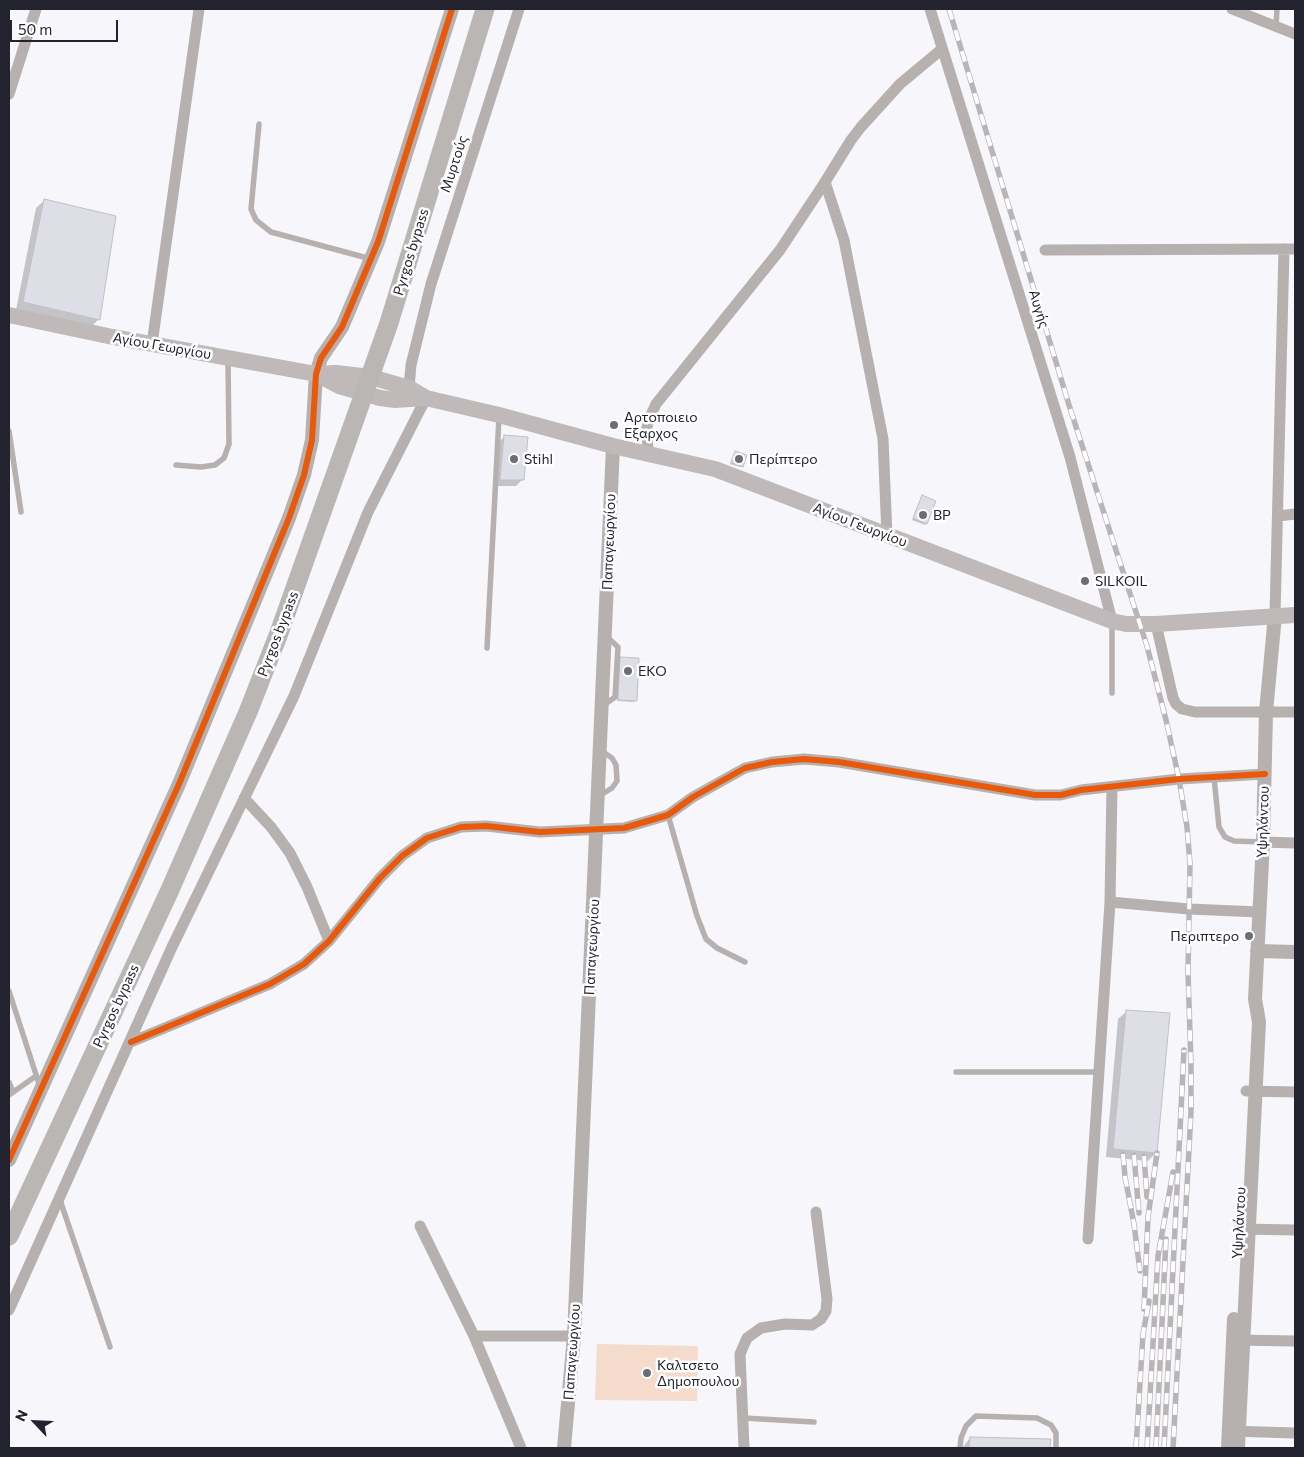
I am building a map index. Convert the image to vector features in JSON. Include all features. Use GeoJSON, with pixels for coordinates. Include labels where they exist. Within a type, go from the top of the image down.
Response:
{"type":"FeatureCollection","features":[{"type":"Feature","properties":{"kind":"highway","name":"Pyrgos bypass"},"geometry":{"type":"LineString","coordinates":[[9,1236],[169,892],[248,712],[365,395],[406,269],[485,9]]}},
{"type":"Feature","properties":{"kind":"main road","name":"Αγίου Γεωργίου"},"geometry":{"type":"LineString","coordinates":[[9,315],[316,374],[351,373],[409,388],[426,398]]}},
{"type":"Feature","properties":{"kind":"main road","name":"Αγίου Γεωργίου"},"geometry":{"type":"LineString","coordinates":[[316,374],[339,386],[365,395],[395,400],[426,398],[499,415],[612,446],[715,469],[1112,621],[1126,624],[1156,624],[1295,615]]}},
{"type":"Feature","properties":{"kind":"street"},"geometry":{"type":"LineString","coordinates":[[9,94],[36,9]]}},
{"type":"Feature","properties":{"kind":"street"},"geometry":{"type":"LineString","coordinates":[[152,344],[199,9]]}},
{"type":"Feature","properties":{"kind":"street"},"geometry":{"type":"LineString","coordinates":[[9,1160],[38,1083],[89,985],[179,784],[288,518],[304,475],[312,440],[316,374],[322,358],[342,327],[378,242],[452,9]]}},
{"type":"Feature","properties":{"kind":"street","name":"Μυρτούς"},"geometry":{"type":"LineString","coordinates":[[409,388],[411,365],[431,284],[519,9]]}},
{"type":"Feature","properties":{"kind":"street","name":"Αυγής"},"geometry":{"type":"LineString","coordinates":[[930,9],[1070,457],[1112,621]]}},
{"type":"Feature","properties":{"kind":"street"},"geometry":{"type":"LineString","coordinates":[[1232,9],[1295,34]]}},
{"type":"Feature","properties":{"kind":"street"},"geometry":{"type":"LineString","coordinates":[[648,453],[647,427],[656,404],[780,250],[861,127],[900,84],[942,49]]}},
{"type":"Feature","properties":{"kind":"street"},"geometry":{"type":"LineString","coordinates":[[825,182],[844,240],[883,439],[887,536]]}},
{"type":"Feature","properties":{"kind":"street"},"geometry":{"type":"LineString","coordinates":[[1046,250],[1290,249],[1275,615]]}},
{"type":"Feature","properties":{"kind":"street"},"geometry":{"type":"LineString","coordinates":[[9,1310],[131,1042],[172,947],[294,696],[368,512],[426,398]]}},
{"type":"Feature","properties":{"kind":"street","name":"Παπαγεωργίου"},"geometry":{"type":"LineString","coordinates":[[564,1448],[574,1336],[599,796],[612,446]]}},
{"type":"Feature","properties":{"kind":"street"},"geometry":{"type":"LineString","coordinates":[[1278,516],[1295,514]]}},
{"type":"Feature","properties":{"kind":"street","name":"Υψηλάντου"},"geometry":{"type":"LineString","coordinates":[[1238,1448],[1234,1431],[1251,1092],[1250,1020],[1255,999],[1263,842],[1266,712],[1275,615]]}},
{"type":"Feature","properties":{"kind":"street"},"geometry":{"type":"LineString","coordinates":[[1156,624],[1173,698],[1182,709],[1195,712],[1295,712]]}},
{"type":"Feature","properties":{"kind":"street"},"geometry":{"type":"LineString","coordinates":[[131,1042],[270,984],[304,964],[329,941],[380,878],[402,856],[427,838],[461,827],[486,826],[540,832],[624,828],[668,815],[694,797],[745,768],[772,762],[804,759],[840,762],[1035,795],[1061,795],[1081,790],[1179,779],[1265,774]]}},
{"type":"Feature","properties":{"kind":"street"},"geometry":{"type":"LineString","coordinates":[[1088,1239],[1110,902],[1112,787]]}},
{"type":"Feature","properties":{"kind":"street"},"geometry":{"type":"LineString","coordinates":[[244,798],[271,827],[290,854],[307,887],[329,941]]}},
{"type":"Feature","properties":{"kind":"street"},"geometry":{"type":"LineString","coordinates":[[1263,842],[1295,843]]}},
{"type":"Feature","properties":{"kind":"street"},"geometry":{"type":"LineString","coordinates":[[1110,902],[1189,909],[1259,912]]}},
{"type":"Feature","properties":{"kind":"street"},"geometry":{"type":"LineString","coordinates":[[1257,951],[1295,952]]}},
{"type":"Feature","properties":{"kind":"street"},"geometry":{"type":"LineString","coordinates":[[1251,1092],[1295,1092]]}},
{"type":"Feature","properties":{"kind":"street"},"geometry":{"type":"LineString","coordinates":[[744,1448],[740,1354],[747,1338],[761,1328],[785,1324],[812,1325],[821,1319],[826,1311],[827,1298],[816,1212]]}},
{"type":"Feature","properties":{"kind":"street"},"geometry":{"type":"LineString","coordinates":[[420,1226],[474,1336],[521,1448]]}},
{"type":"Feature","properties":{"kind":"street"},"geometry":{"type":"LineString","coordinates":[[1243,1229],[1295,1230]]}},
{"type":"Feature","properties":{"kind":"street"},"geometry":{"type":"LineString","coordinates":[[474,1336],[574,1336]]}},
{"type":"Feature","properties":{"kind":"street"},"geometry":{"type":"LineString","coordinates":[[1238,1340],[1295,1341]]}},
{"type":"Feature","properties":{"kind":"street"},"geometry":{"type":"LineString","coordinates":[[1234,1431],[1295,1433]]}},
{"type":"Feature","properties":{"kind":"street","name":"Υψηλάντου"},"geometry":{"type":"LineString","coordinates":[[1228,1448],[1234,1431]]}},
{"type":"Feature","properties":{"kind":"lane"},"geometry":{"type":"LineString","coordinates":[[1276,26],[1277,9]]}},
{"type":"Feature","properties":{"kind":"lane"},"geometry":{"type":"LineString","coordinates":[[259,124],[251,210],[256,220],[271,232],[371,259]]}},
{"type":"Feature","properties":{"kind":"lane"},"geometry":{"type":"LineString","coordinates":[[176,465],[208,466],[224,458],[230,444],[228,358]]}},
{"type":"Feature","properties":{"kind":"lane"},"geometry":{"type":"LineString","coordinates":[[487,648],[499,415]]}},
{"type":"Feature","properties":{"kind":"lane"},"geometry":{"type":"LineString","coordinates":[[9,431],[20,512]]}},
{"type":"Feature","properties":{"kind":"lane"},"geometry":{"type":"LineString","coordinates":[[1112,621],[1112,693]]}},
{"type":"Feature","properties":{"kind":"lane"},"geometry":{"type":"LineString","coordinates":[[1214,777],[1219,827],[1225,837],[1234,842],[1263,842]]}},
{"type":"Feature","properties":{"kind":"lane"},"geometry":{"type":"LineString","coordinates":[[668,815],[697,916],[706,939],[717,948],[745,962]]}},
{"type":"Feature","properties":{"kind":"lane"},"geometry":{"type":"LineString","coordinates":[[9,991],[38,1083],[11,1094],[9,1082]]}},
{"type":"Feature","properties":{"kind":"lane"},"geometry":{"type":"LineString","coordinates":[[956,1072],[1099,1072]]}},
{"type":"Feature","properties":{"kind":"lane"},"geometry":{"type":"LineString","coordinates":[[60,1198],[110,1346]]}},
{"type":"Feature","properties":{"kind":"lane"},"geometry":{"type":"LineString","coordinates":[[960,1448],[961,1438],[966,1426],[976,1416],[1037,1418],[1051,1425],[1056,1433],[1056,1448]]}},
{"type":"Feature","properties":{"kind":"lane"},"geometry":{"type":"LineString","coordinates":[[742,1418],[814,1422]]}},
{"type":"Feature","properties":{"kind":"shaded area","name":"Καλτσετο Δημοπουλου"},"geometry":{"type":"Polygon","coordinates":[[[597,1344],[698,1346],[697,1401],[595,1400],[597,1344]]]}},
{"type":"Feature","properties":{"kind":"building"},"geometry":{"type":"Polygon","coordinates":[[[44,199],[116,216],[100,320],[23,302],[44,199]]]}},
{"type":"Feature","properties":{"kind":"building","name":"Stihl"},"geometry":{"type":"Polygon","coordinates":[[[504,435],[528,437],[524,480],[500,480],[504,435]]]}},
{"type":"Feature","properties":{"kind":"building","name":"Περίπτερο"},"geometry":{"type":"Polygon","coordinates":[[[735,451],[747,455],[743,467],[731,462],[735,451]]]}},
{"type":"Feature","properties":{"kind":"building"},"geometry":{"type":"Polygon","coordinates":[[[922,495],[936,501],[927,524],[913,518],[922,495]]]}},
{"type":"Feature","properties":{"kind":"building"},"geometry":{"type":"Polygon","coordinates":[[[620,657],[639,658],[637,701],[618,700],[620,657]]]}},
{"type":"Feature","properties":{"kind":"building"},"geometry":{"type":"Polygon","coordinates":[[[1126,1010],[1170,1013],[1157,1153],[1113,1149],[1126,1010]]]}},
{"type":"Feature","properties":{"kind":"building"},"geometry":{"type":"Polygon","coordinates":[[[970,1437],[1051,1439],[1050,1448],[969,1448],[970,1437]]]}},
{"type":"Feature","properties":{"kind":"railway"},"geometry":{"type":"LineString","coordinates":[[949,9],[1069,405],[1147,646],[1166,720],[1187,827],[1190,864],[1188,972],[1191,1112],[1173,1448]]}},
{"type":"Feature","properties":{"kind":"railway"},"geometry":{"type":"LineString","coordinates":[[1164,1448],[1184,1050]]}},
{"type":"Feature","properties":{"kind":"railway"},"geometry":{"type":"LineString","coordinates":[[1144,1309],[1148,1217],[1157,1153]]}},
{"type":"Feature","properties":{"kind":"railway"},"geometry":{"type":"LineString","coordinates":[[1123,1154],[1140,1271]]}},
{"type":"Feature","properties":{"kind":"railway"},"geometry":{"type":"LineString","coordinates":[[1134,1155],[1139,1213]]}},
{"type":"Feature","properties":{"kind":"railway"},"geometry":{"type":"LineString","coordinates":[[1144,1156],[1147,1197]]}},
{"type":"Feature","properties":{"kind":"railway"},"geometry":{"type":"LineString","coordinates":[[1147,1448],[1158,1256],[1173,1172]]}},
{"type":"Feature","properties":{"kind":"railway"},"geometry":{"type":"LineString","coordinates":[[1156,1448],[1166,1239]]}},
{"type":"Feature","properties":{"kind":"railway"},"geometry":{"type":"LineString","coordinates":[[1136,1448],[1143,1334],[1149,1301]]}},
{"type":"Feature","properties":{"kind":"cycle path"},"geometry":{"type":"LineString","coordinates":[[9,1160],[179,784],[289,518],[304,475],[312,440],[316,374],[321,358],[342,327],[378,242],[452,9]]}},
{"type":"Feature","properties":{"kind":"cycle path"},"geometry":{"type":"LineString","coordinates":[[131,1042],[270,984],[304,964],[329,941],[380,878],[402,856],[427,838],[461,827],[486,826],[540,832],[624,828],[668,815],[693,797],[745,768],[772,762],[804,759],[839,762],[1035,795],[1061,795],[1081,790],[1179,779],[1265,774]]}},
{"type":"Feature","properties":{"kind":"place","name":"Αρτοποιειο Εξαρχος"},"geometry":{"type":"Point","coordinates":[614,425]}},
{"type":"Feature","properties":{"kind":"place","name":"Stihl"},"geometry":{"type":"Point","coordinates":[514,459]}},
{"type":"Feature","properties":{"kind":"place","name":"Περίπτερο"},"geometry":{"type":"Point","coordinates":[739,459]}},
{"type":"Feature","properties":{"kind":"place","name":"BP"},"geometry":{"type":"Point","coordinates":[923,515]}},
{"type":"Feature","properties":{"kind":"place","name":"SILKOIL"},"geometry":{"type":"Point","coordinates":[1085,581]}},
{"type":"Feature","properties":{"kind":"place","name":"EKO"},"geometry":{"type":"Point","coordinates":[628,671]}},
{"type":"Feature","properties":{"kind":"place","name":"Περιπτερο"},"geometry":{"type":"Point","coordinates":[1249,936]}},
{"type":"Feature","properties":{"kind":"place","name":"Καλτσετο Δημοπουλου"},"geometry":{"type":"Point","coordinates":[647,1373]}}]}
